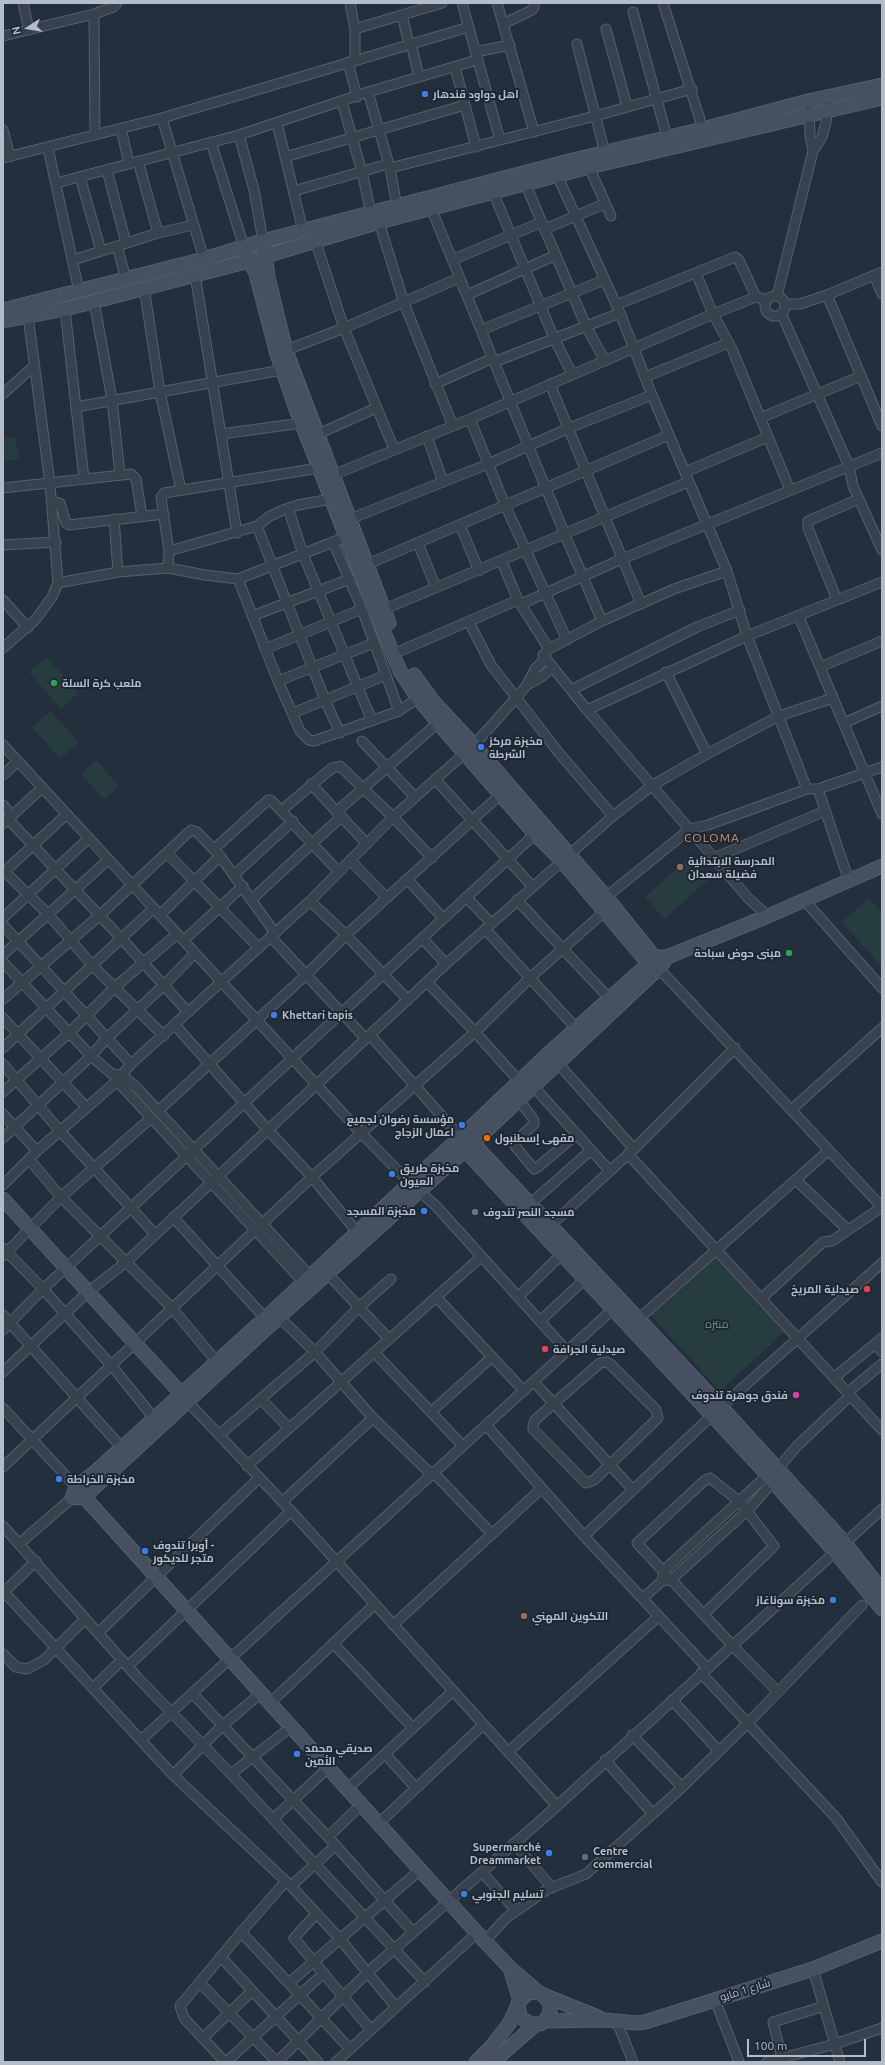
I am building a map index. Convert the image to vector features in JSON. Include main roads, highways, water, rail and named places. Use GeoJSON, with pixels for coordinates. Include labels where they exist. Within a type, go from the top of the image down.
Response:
{"type":"FeatureCollection","features":[{"type":"Feature","properties":{"kind":"place","name":"اهل دواود قندهار"},"geometry":{"type":"Point","coordinates":[425,94]}},
{"type":"Feature","properties":{"kind":"place","name":"ملعب كرة السلة"},"geometry":{"type":"Point","coordinates":[54,683]}},
{"type":"Feature","properties":{"kind":"place","name":"مخبزة مركز الشرطة"},"geometry":{"type":"Point","coordinates":[481,747]}},
{"type":"Feature","properties":{"kind":"place","name":"المدرسة الابتدائية فضيلة سعدان"},"geometry":{"type":"Point","coordinates":[680,867]}},
{"type":"Feature","properties":{"kind":"place","name":"مبنى حوض سباحة"},"geometry":{"type":"Point","coordinates":[789,953]}},
{"type":"Feature","properties":{"kind":"place","name":"Khettari tapis"},"geometry":{"type":"Point","coordinates":[274,1015]}},
{"type":"Feature","properties":{"kind":"place","name":"مؤسسة رضوان لجميع اعمال الزجاج"},"geometry":{"type":"Point","coordinates":[462,1125]}},
{"type":"Feature","properties":{"kind":"place","name":"مقهى إسطنبول"},"geometry":{"type":"Point","coordinates":[487,1138]}},
{"type":"Feature","properties":{"kind":"place","name":"مخبزة طريق العيون"},"geometry":{"type":"Point","coordinates":[392,1174]}},
{"type":"Feature","properties":{"kind":"place","name":"مخبزة المسجد"},"geometry":{"type":"Point","coordinates":[424,1211]}},
{"type":"Feature","properties":{"kind":"place","name":"مسجد النصر تندوف"},"geometry":{"type":"Point","coordinates":[475,1212]}},
{"type":"Feature","properties":{"kind":"place","name":"صيدلية المريخ"},"geometry":{"type":"Point","coordinates":[867,1289]}},
{"type":"Feature","properties":{"kind":"place","name":"صيدلية الجرافة"},"geometry":{"type":"Point","coordinates":[545,1349]}},
{"type":"Feature","properties":{"kind":"place","name":"فندق جوهرة تندوف"},"geometry":{"type":"Point","coordinates":[796,1395]}},
{"type":"Feature","properties":{"kind":"place","name":"مخبزة الخراطة"},"geometry":{"type":"Point","coordinates":[59,1479]}},
{"type":"Feature","properties":{"kind":"place","name":"أوبرا تندوف - متجر للديكور"},"geometry":{"type":"Point","coordinates":[145,1551]}},
{"type":"Feature","properties":{"kind":"place","name":"مخبزة سوناغاز"},"geometry":{"type":"Point","coordinates":[833,1600]}},
{"type":"Feature","properties":{"kind":"place","name":"التكوين المهني"},"geometry":{"type":"Point","coordinates":[524,1616]}},
{"type":"Feature","properties":{"kind":"place","name":"صديقي محمد الأمين"},"geometry":{"type":"Point","coordinates":[297,1754]}},
{"type":"Feature","properties":{"kind":"place","name":"Supermarché Dreammarket"},"geometry":{"type":"Point","coordinates":[549,1853]}},
{"type":"Feature","properties":{"kind":"place","name":"Centre commercial"},"geometry":{"type":"Point","coordinates":[585,1857]}},
{"type":"Feature","properties":{"kind":"place","name":"تسليم الجنوبي"},"geometry":{"type":"Point","coordinates":[464,1894]}},
{"type":"Feature","properties":{"kind":"district","name":"COLOMA"},"geometry":{"type":"Point","coordinates":[712,838]}},
{"type":"Feature","properties":{"kind":"park label","name":"منتزه"},"geometry":{"type":"Point","coordinates":[717,1324]}}]}
